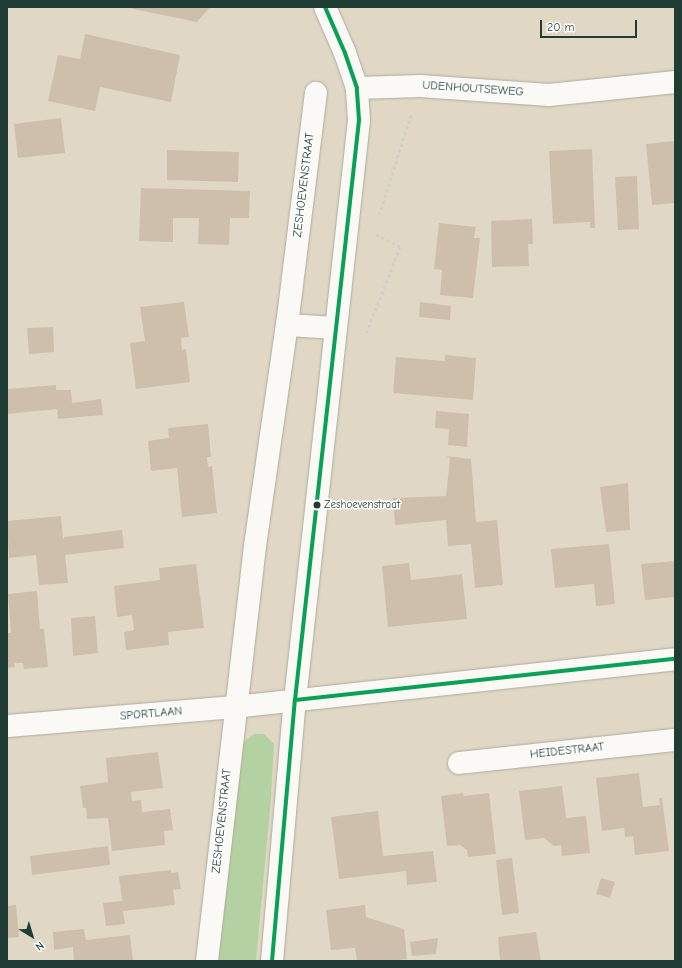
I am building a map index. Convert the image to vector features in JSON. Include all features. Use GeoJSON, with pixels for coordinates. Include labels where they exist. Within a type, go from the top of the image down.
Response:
{"type":"FeatureCollection","features":[{"type":"Feature","properties":{"kind":"street"},"geometry":{"type":"LineString","coordinates":[[272,961],[295,700],[359,120],[357,88],[345,52],[324,7]]}},
{"type":"Feature","properties":{"kind":"street","name":"UDENHOUTSEWEG"},"geometry":{"type":"LineString","coordinates":[[357,88],[420,86],[549,95],[675,82]]}},
{"type":"Feature","properties":{"kind":"street","name":"ZESHOEVENSTRAAT"},"geometry":{"type":"LineString","coordinates":[[207,961],[254,546],[287,325],[316,93]]}},
{"type":"Feature","properties":{"kind":"street"},"geometry":{"type":"LineString","coordinates":[[287,325],[336,328]]}},
{"type":"Feature","properties":{"kind":"street"},"geometry":{"type":"LineString","coordinates":[[295,700],[675,659]]}},
{"type":"Feature","properties":{"kind":"street","name":"SPORTLAAN"},"geometry":{"type":"LineString","coordinates":[[7,726],[235,707],[295,700]]}},
{"type":"Feature","properties":{"kind":"street","name":"HEIDESTRAAT"},"geometry":{"type":"LineString","coordinates":[[459,763],[675,740]]}},
{"type":"Feature","properties":{"kind":"path"},"geometry":{"type":"LineString","coordinates":[[377,218],[420,86]]}},
{"type":"Feature","properties":{"kind":"path"},"geometry":{"type":"LineString","coordinates":[[364,338],[400,247],[373,233]]}},
{"type":"Feature","properties":{"kind":"green space"},"geometry":{"type":"Polygon","coordinates":[[[254,734],[264,734],[274,744],[271,798],[256,961],[218,961],[242,743],[254,734]]]}},
{"type":"Feature","properties":{"kind":"building"},"geometry":{"type":"Polygon","coordinates":[[[130,7],[210,7],[197,22],[133,9],[130,7]]]}},
{"type":"Feature","properties":{"kind":"building"},"geometry":{"type":"Polygon","coordinates":[[[85,34],[180,55],[171,102],[100,87],[95,111],[48,101],[58,55],[80,59],[85,34]]]}},
{"type":"Feature","properties":{"kind":"building"},"geometry":{"type":"Polygon","coordinates":[[[61,118],[65,153],[18,158],[14,124],[61,118]]]}},
{"type":"Feature","properties":{"kind":"building"},"geometry":{"type":"Polygon","coordinates":[[[675,141],[675,203],[652,205],[646,144],[675,141]]]}},
{"type":"Feature","properties":{"kind":"building"},"geometry":{"type":"Polygon","coordinates":[[[592,149],[595,228],[590,228],[590,222],[553,224],[549,151],[592,149]]]}},
{"type":"Feature","properties":{"kind":"building"},"geometry":{"type":"Polygon","coordinates":[[[167,150],[239,152],[238,182],[167,180],[167,150]]]}},
{"type":"Feature","properties":{"kind":"building"},"geometry":{"type":"Polygon","coordinates":[[[637,176],[639,229],[618,230],[615,177],[637,176]]]}},
{"type":"Feature","properties":{"kind":"building"},"geometry":{"type":"Polygon","coordinates":[[[141,188],[250,191],[249,218],[230,218],[229,245],[198,244],[199,218],[173,218],[173,242],[139,241],[141,188]]]}},
{"type":"Feature","properties":{"kind":"building"},"geometry":{"type":"Polygon","coordinates":[[[532,219],[533,244],[528,244],[529,266],[492,267],[491,221],[532,219]]]}},
{"type":"Feature","properties":{"kind":"building"},"geometry":{"type":"Polygon","coordinates":[[[439,223],[476,227],[474,238],[480,238],[473,298],[440,295],[442,270],[434,269],[439,223]]]}},
{"type":"Feature","properties":{"kind":"building"},"geometry":{"type":"Polygon","coordinates":[[[184,302],[189,337],[181,338],[182,350],[186,349],[190,382],[136,389],[130,343],[145,341],[140,307],[184,302]]]}},
{"type":"Feature","properties":{"kind":"building"},"geometry":{"type":"Polygon","coordinates":[[[420,302],[451,306],[450,320],[419,317],[420,302]]]}},
{"type":"Feature","properties":{"kind":"building"},"geometry":{"type":"Polygon","coordinates":[[[53,327],[54,352],[29,354],[27,328],[53,327]]]}},
{"type":"Feature","properties":{"kind":"building"},"geometry":{"type":"Polygon","coordinates":[[[445,355],[476,358],[473,400],[393,393],[396,357],[445,361],[445,355]]]}},
{"type":"Feature","properties":{"kind":"building"},"geometry":{"type":"Polygon","coordinates":[[[56,385],[56,390],[71,390],[72,403],[101,399],[103,415],[58,419],[57,409],[7,414],[7,389],[56,385]]]}},
{"type":"Feature","properties":{"kind":"building"},"geometry":{"type":"Polygon","coordinates":[[[436,411],[469,414],[467,447],[448,445],[449,429],[435,428],[436,411]]]}},
{"type":"Feature","properties":{"kind":"building"},"geometry":{"type":"Polygon","coordinates":[[[208,424],[211,457],[207,457],[208,467],[212,466],[217,513],[182,517],[177,468],[151,471],[148,441],[169,438],[168,428],[208,424]]]}},
{"type":"Feature","properties":{"kind":"building"},"geometry":{"type":"Polygon","coordinates":[[[446,456],[471,459],[476,522],[497,520],[503,585],[475,588],[471,544],[448,546],[446,520],[395,525],[393,498],[446,496],[450,458],[446,456]]]}},
{"type":"Feature","properties":{"kind":"building"},"geometry":{"type":"Polygon","coordinates":[[[628,483],[630,530],[606,532],[600,487],[628,483]]]}},
{"type":"Feature","properties":{"kind":"building"},"geometry":{"type":"Polygon","coordinates":[[[61,516],[63,539],[65,537],[122,530],[124,548],[65,555],[68,583],[39,585],[36,555],[9,558],[7,521],[61,516]]]}},
{"type":"Feature","properties":{"kind":"building"},"geometry":{"type":"Polygon","coordinates":[[[609,544],[615,604],[596,606],[594,584],[555,588],[551,549],[609,544]]]}},
{"type":"Feature","properties":{"kind":"building"},"geometry":{"type":"Polygon","coordinates":[[[675,561],[675,597],[645,600],[641,564],[675,561]]]}},
{"type":"Feature","properties":{"kind":"building"},"geometry":{"type":"Polygon","coordinates":[[[409,563],[411,580],[462,574],[467,619],[388,627],[382,566],[409,563]]]}},
{"type":"Feature","properties":{"kind":"building"},"geometry":{"type":"Polygon","coordinates":[[[196,564],[204,628],[168,632],[169,645],[126,650],[124,632],[134,630],[132,615],[117,617],[114,586],[160,580],[159,568],[196,564]]]}},
{"type":"Feature","properties":{"kind":"building"},"geometry":{"type":"Polygon","coordinates":[[[37,591],[40,629],[44,629],[48,667],[24,669],[23,663],[14,663],[15,667],[7,668],[7,633],[11,633],[8,594],[37,591]]]}},
{"type":"Feature","properties":{"kind":"building"},"geometry":{"type":"Polygon","coordinates":[[[95,616],[98,653],[73,656],[71,618],[95,616]]]}},
{"type":"Feature","properties":{"kind":"building"},"geometry":{"type":"Polygon","coordinates":[[[158,752],[163,788],[131,792],[132,801],[141,800],[142,812],[170,809],[173,830],[164,831],[165,845],[112,851],[108,818],[87,819],[86,808],[83,808],[80,786],[108,782],[106,758],[158,752]]]}},
{"type":"Feature","properties":{"kind":"building"},"geometry":{"type":"Polygon","coordinates":[[[639,773],[643,807],[660,805],[659,798],[662,798],[669,851],[635,855],[633,836],[625,837],[624,828],[602,831],[596,778],[639,773]]]}},
{"type":"Feature","properties":{"kind":"building"},"geometry":{"type":"Polygon","coordinates":[[[562,786],[566,818],[586,816],[590,853],[562,856],[561,845],[554,846],[544,838],[525,840],[519,791],[562,786]]]}},
{"type":"Feature","properties":{"kind":"building"},"geometry":{"type":"Polygon","coordinates":[[[463,793],[464,796],[489,793],[496,854],[468,857],[467,850],[460,845],[447,846],[441,796],[463,793]]]}},
{"type":"Feature","properties":{"kind":"building"},"geometry":{"type":"Polygon","coordinates":[[[378,811],[383,856],[433,851],[437,882],[407,885],[406,871],[339,879],[331,817],[378,811]]]}},
{"type":"Feature","properties":{"kind":"building"},"geometry":{"type":"Polygon","coordinates":[[[108,846],[110,865],[32,875],[30,856],[108,846]]]}},
{"type":"Feature","properties":{"kind":"building"},"geometry":{"type":"Polygon","coordinates":[[[512,858],[519,913],[502,915],[496,860],[512,858]]]}},
{"type":"Feature","properties":{"kind":"building"},"geometry":{"type":"Polygon","coordinates":[[[171,870],[171,873],[178,872],[181,889],[173,890],[175,905],[123,911],[125,924],[106,926],[103,903],[122,901],[119,876],[171,870]]]}},
{"type":"Feature","properties":{"kind":"building"},"geometry":{"type":"Polygon","coordinates":[[[601,878],[615,882],[610,898],[596,894],[601,878]]]}},
{"type":"Feature","properties":{"kind":"building"},"geometry":{"type":"Polygon","coordinates":[[[16,905],[19,937],[7,938],[7,906],[16,905]]]}},
{"type":"Feature","properties":{"kind":"building"},"geometry":{"type":"Polygon","coordinates":[[[365,905],[366,917],[404,929],[407,959],[388,961],[357,961],[355,948],[331,950],[326,910],[365,905]]]}},
{"type":"Feature","properties":{"kind":"building"},"geometry":{"type":"Polygon","coordinates":[[[84,929],[86,940],[130,935],[133,961],[74,961],[73,947],[54,950],[53,932],[84,929]]]}},
{"type":"Feature","properties":{"kind":"building"},"geometry":{"type":"Polygon","coordinates":[[[536,932],[541,961],[500,961],[498,937],[536,932]]]}},
{"type":"Feature","properties":{"kind":"building"},"geometry":{"type":"Polygon","coordinates":[[[438,938],[436,954],[412,956],[410,942],[438,938]]]}},
{"type":"Feature","properties":{"kind":"transit line"},"geometry":{"type":"LineString","coordinates":[[272,961],[295,700],[359,120],[357,88],[345,53],[325,7]]}},
{"type":"Feature","properties":{"kind":"transit line"},"geometry":{"type":"LineString","coordinates":[[295,700],[675,659]]}},
{"type":"Feature","properties":{"kind":"place","name":"Zeshoevenstraat"},"geometry":{"type":"Point","coordinates":[317,505]}}]}
